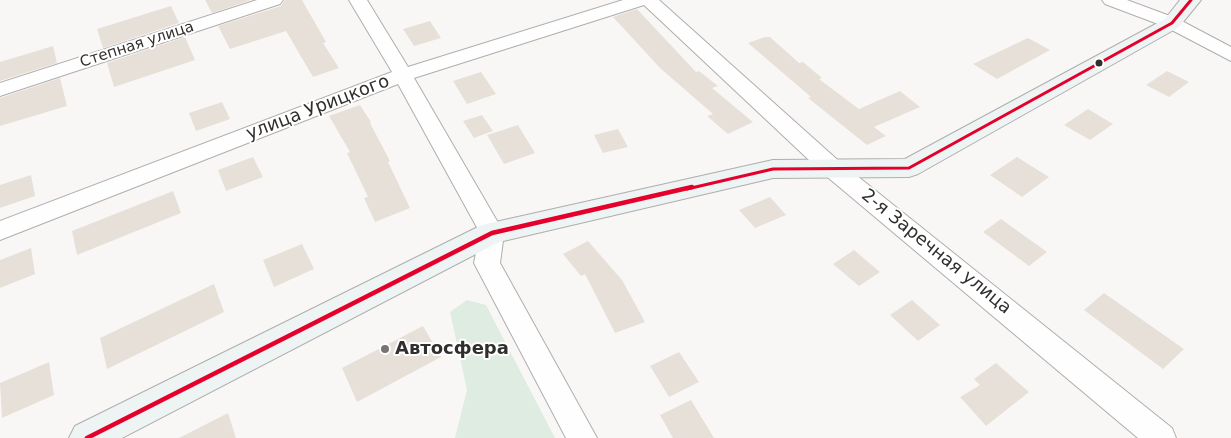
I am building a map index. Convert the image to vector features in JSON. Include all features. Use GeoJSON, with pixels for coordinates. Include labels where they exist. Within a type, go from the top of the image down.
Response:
{"type":"FeatureCollection","features":[{"type":"Feature","properties":{"kind":"main road"},"geometry":{"type":"LineString","coordinates":[[87,438],[492,233],[773,169],[909,168],[1172,23],[1191,0]]}},
{"type":"Feature","properties":{"kind":"street","name":"Степная улица"},"geometry":{"type":"LineString","coordinates":[[0,90],[274,0]]}},
{"type":"Feature","properties":{"kind":"street"},"geometry":{"type":"LineString","coordinates":[[358,0],[403,75],[492,233],[487,263],[582,438]]}},
{"type":"Feature","properties":{"kind":"street","name":"улица Урицкого"},"geometry":{"type":"LineString","coordinates":[[0,231],[403,75],[641,0]]}},
{"type":"Feature","properties":{"kind":"street","name":"2-я Заречная улица"},"geometry":{"type":"LineString","coordinates":[[649,0],[833,168],[1161,438]]}},
{"type":"Feature","properties":{"kind":"street"},"geometry":{"type":"LineString","coordinates":[[1111,0],[1172,23],[1231,55]]}},
{"type":"Feature","properties":{"kind":"shaded area"},"geometry":{"type":"Polygon","coordinates":[[[467,300],[486,305],[555,438],[455,438],[467,390],[450,312],[467,300]]]}},
{"type":"Feature","properties":{"kind":"building"},"geometry":{"type":"Polygon","coordinates":[[[205,0],[251,0],[212,13],[205,0]]]}},
{"type":"Feature","properties":{"kind":"building"},"geometry":{"type":"Polygon","coordinates":[[[285,0],[302,0],[326,42],[323,43],[339,68],[313,77],[286,31],[230,49],[218,26],[281,6],[285,0]]]}},
{"type":"Feature","properties":{"kind":"building"},"geometry":{"type":"Polygon","coordinates":[[[171,6],[179,23],[103,48],[97,29],[171,6]]]}},
{"type":"Feature","properties":{"kind":"building"},"geometry":{"type":"Polygon","coordinates":[[[637,9],[696,72],[699,71],[718,86],[712,88],[753,122],[728,134],[707,116],[713,114],[660,68],[613,17],[637,9]]]}},
{"type":"Feature","properties":{"kind":"building"},"geometry":{"type":"Polygon","coordinates":[[[430,21],[441,38],[414,46],[403,29],[430,21]]]}},
{"type":"Feature","properties":{"kind":"building"},"geometry":{"type":"Polygon","coordinates":[[[185,37],[195,60],[114,87],[107,63],[185,37]]]}},
{"type":"Feature","properties":{"kind":"building"},"geometry":{"type":"Polygon","coordinates":[[[770,37],[799,63],[803,62],[822,78],[819,79],[859,109],[900,91],[920,107],[874,127],[886,136],[867,145],[808,98],[811,97],[748,43],[770,37]]]}},
{"type":"Feature","properties":{"kind":"building"},"geometry":{"type":"Polygon","coordinates":[[[1028,38],[1050,50],[997,79],[973,64],[1028,38]]]}},
{"type":"Feature","properties":{"kind":"building"},"geometry":{"type":"Polygon","coordinates":[[[53,46],[57,63],[0,81],[0,62],[53,46]]]}},
{"type":"Feature","properties":{"kind":"building"},"geometry":{"type":"Polygon","coordinates":[[[1167,71],[1189,82],[1169,97],[1146,85],[1167,71]]]}},
{"type":"Feature","properties":{"kind":"building"},"geometry":{"type":"Polygon","coordinates":[[[481,72],[496,94],[467,104],[453,81],[481,72]]]}},
{"type":"Feature","properties":{"kind":"building"},"geometry":{"type":"Polygon","coordinates":[[[60,78],[67,106],[0,126],[0,98],[60,78]]]}},
{"type":"Feature","properties":{"kind":"building"},"geometry":{"type":"Polygon","coordinates":[[[222,102],[230,119],[196,131],[189,113],[222,102]]]}},
{"type":"Feature","properties":{"kind":"building"},"geometry":{"type":"Polygon","coordinates":[[[360,105],[371,122],[390,161],[388,162],[410,208],[375,222],[364,198],[368,197],[347,153],[350,152],[329,116],[360,105]]]}},
{"type":"Feature","properties":{"kind":"building"},"geometry":{"type":"Polygon","coordinates":[[[1088,109],[1113,124],[1090,140],[1064,125],[1088,109]]]}},
{"type":"Feature","properties":{"kind":"building"},"geometry":{"type":"Polygon","coordinates":[[[482,115],[493,131],[474,138],[463,121],[482,115]]]}},
{"type":"Feature","properties":{"kind":"building"},"geometry":{"type":"Polygon","coordinates":[[[518,125],[535,153],[504,164],[487,135],[518,125]]]}},
{"type":"Feature","properties":{"kind":"building"},"geometry":{"type":"Polygon","coordinates":[[[618,129],[628,147],[603,153],[594,135],[618,129]]]}},
{"type":"Feature","properties":{"kind":"building"},"geometry":{"type":"Polygon","coordinates":[[[253,157],[263,177],[226,191],[218,170],[253,157]]]}},
{"type":"Feature","properties":{"kind":"building"},"geometry":{"type":"Polygon","coordinates":[[[1017,157],[1049,177],[1022,197],[990,175],[1017,157]]]}},
{"type":"Feature","properties":{"kind":"building"},"geometry":{"type":"Polygon","coordinates":[[[31,175],[35,196],[0,208],[0,185],[31,175]]]}},
{"type":"Feature","properties":{"kind":"building"},"geometry":{"type":"Polygon","coordinates":[[[173,191],[181,213],[77,255],[72,231],[173,191]]]}},
{"type":"Feature","properties":{"kind":"building"},"geometry":{"type":"Polygon","coordinates":[[[770,197],[786,215],[755,228],[739,210],[770,197]]]}},
{"type":"Feature","properties":{"kind":"building"},"geometry":{"type":"Polygon","coordinates":[[[1001,219],[1047,252],[1029,266],[983,232],[1001,219]]]}},
{"type":"Feature","properties":{"kind":"building"},"geometry":{"type":"Polygon","coordinates":[[[588,241],[622,280],[645,322],[615,333],[585,274],[581,276],[563,254],[588,241]]]}},
{"type":"Feature","properties":{"kind":"building"},"geometry":{"type":"Polygon","coordinates":[[[302,244],[314,269],[274,287],[263,260],[302,244]]]}},
{"type":"Feature","properties":{"kind":"building"},"geometry":{"type":"Polygon","coordinates":[[[31,248],[35,274],[0,288],[0,260],[31,248]]]}},
{"type":"Feature","properties":{"kind":"building"},"geometry":{"type":"Polygon","coordinates":[[[854,250],[880,272],[859,286],[833,264],[854,250]]]}},
{"type":"Feature","properties":{"kind":"building"},"geometry":{"type":"Polygon","coordinates":[[[214,284],[224,312],[107,369],[100,338],[214,284]]]}},
{"type":"Feature","properties":{"kind":"building"},"geometry":{"type":"Polygon","coordinates":[[[1104,293],[1184,349],[1163,369],[1084,310],[1104,293]]]}},
{"type":"Feature","properties":{"kind":"building"},"geometry":{"type":"Polygon","coordinates":[[[912,300],[940,325],[918,341],[890,315],[912,300]]]}},
{"type":"Feature","properties":{"kind":"building"},"geometry":{"type":"Polygon","coordinates":[[[423,326],[441,357],[357,402],[342,368],[423,326]]]}},
{"type":"Feature","properties":{"kind":"building"},"geometry":{"type":"Polygon","coordinates":[[[679,352],[699,382],[669,397],[650,366],[679,352]]]}},
{"type":"Feature","properties":{"kind":"building"},"geometry":{"type":"Polygon","coordinates":[[[49,362],[54,395],[2,418],[0,383],[49,362]]]}},
{"type":"Feature","properties":{"kind":"building"},"geometry":{"type":"Polygon","coordinates":[[[996,363],[1029,392],[986,426],[960,397],[980,385],[974,379],[996,363]]]}},
{"type":"Feature","properties":{"kind":"building"},"geometry":{"type":"Polygon","coordinates":[[[691,400],[714,438],[673,438],[660,415],[691,400]]]}},
{"type":"Feature","properties":{"kind":"building"},"geometry":{"type":"Polygon","coordinates":[[[228,413],[236,438],[179,438],[228,413]]]}},
{"type":"Feature","properties":{"kind":"transit line"},"geometry":{"type":"LineString","coordinates":[[87,438],[492,233],[773,169],[909,168],[1172,23],[1191,0]]}},
{"type":"Feature","properties":{"kind":"place","name":"Автосфера"},"geometry":{"type":"Point","coordinates":[385,349]}}]}
